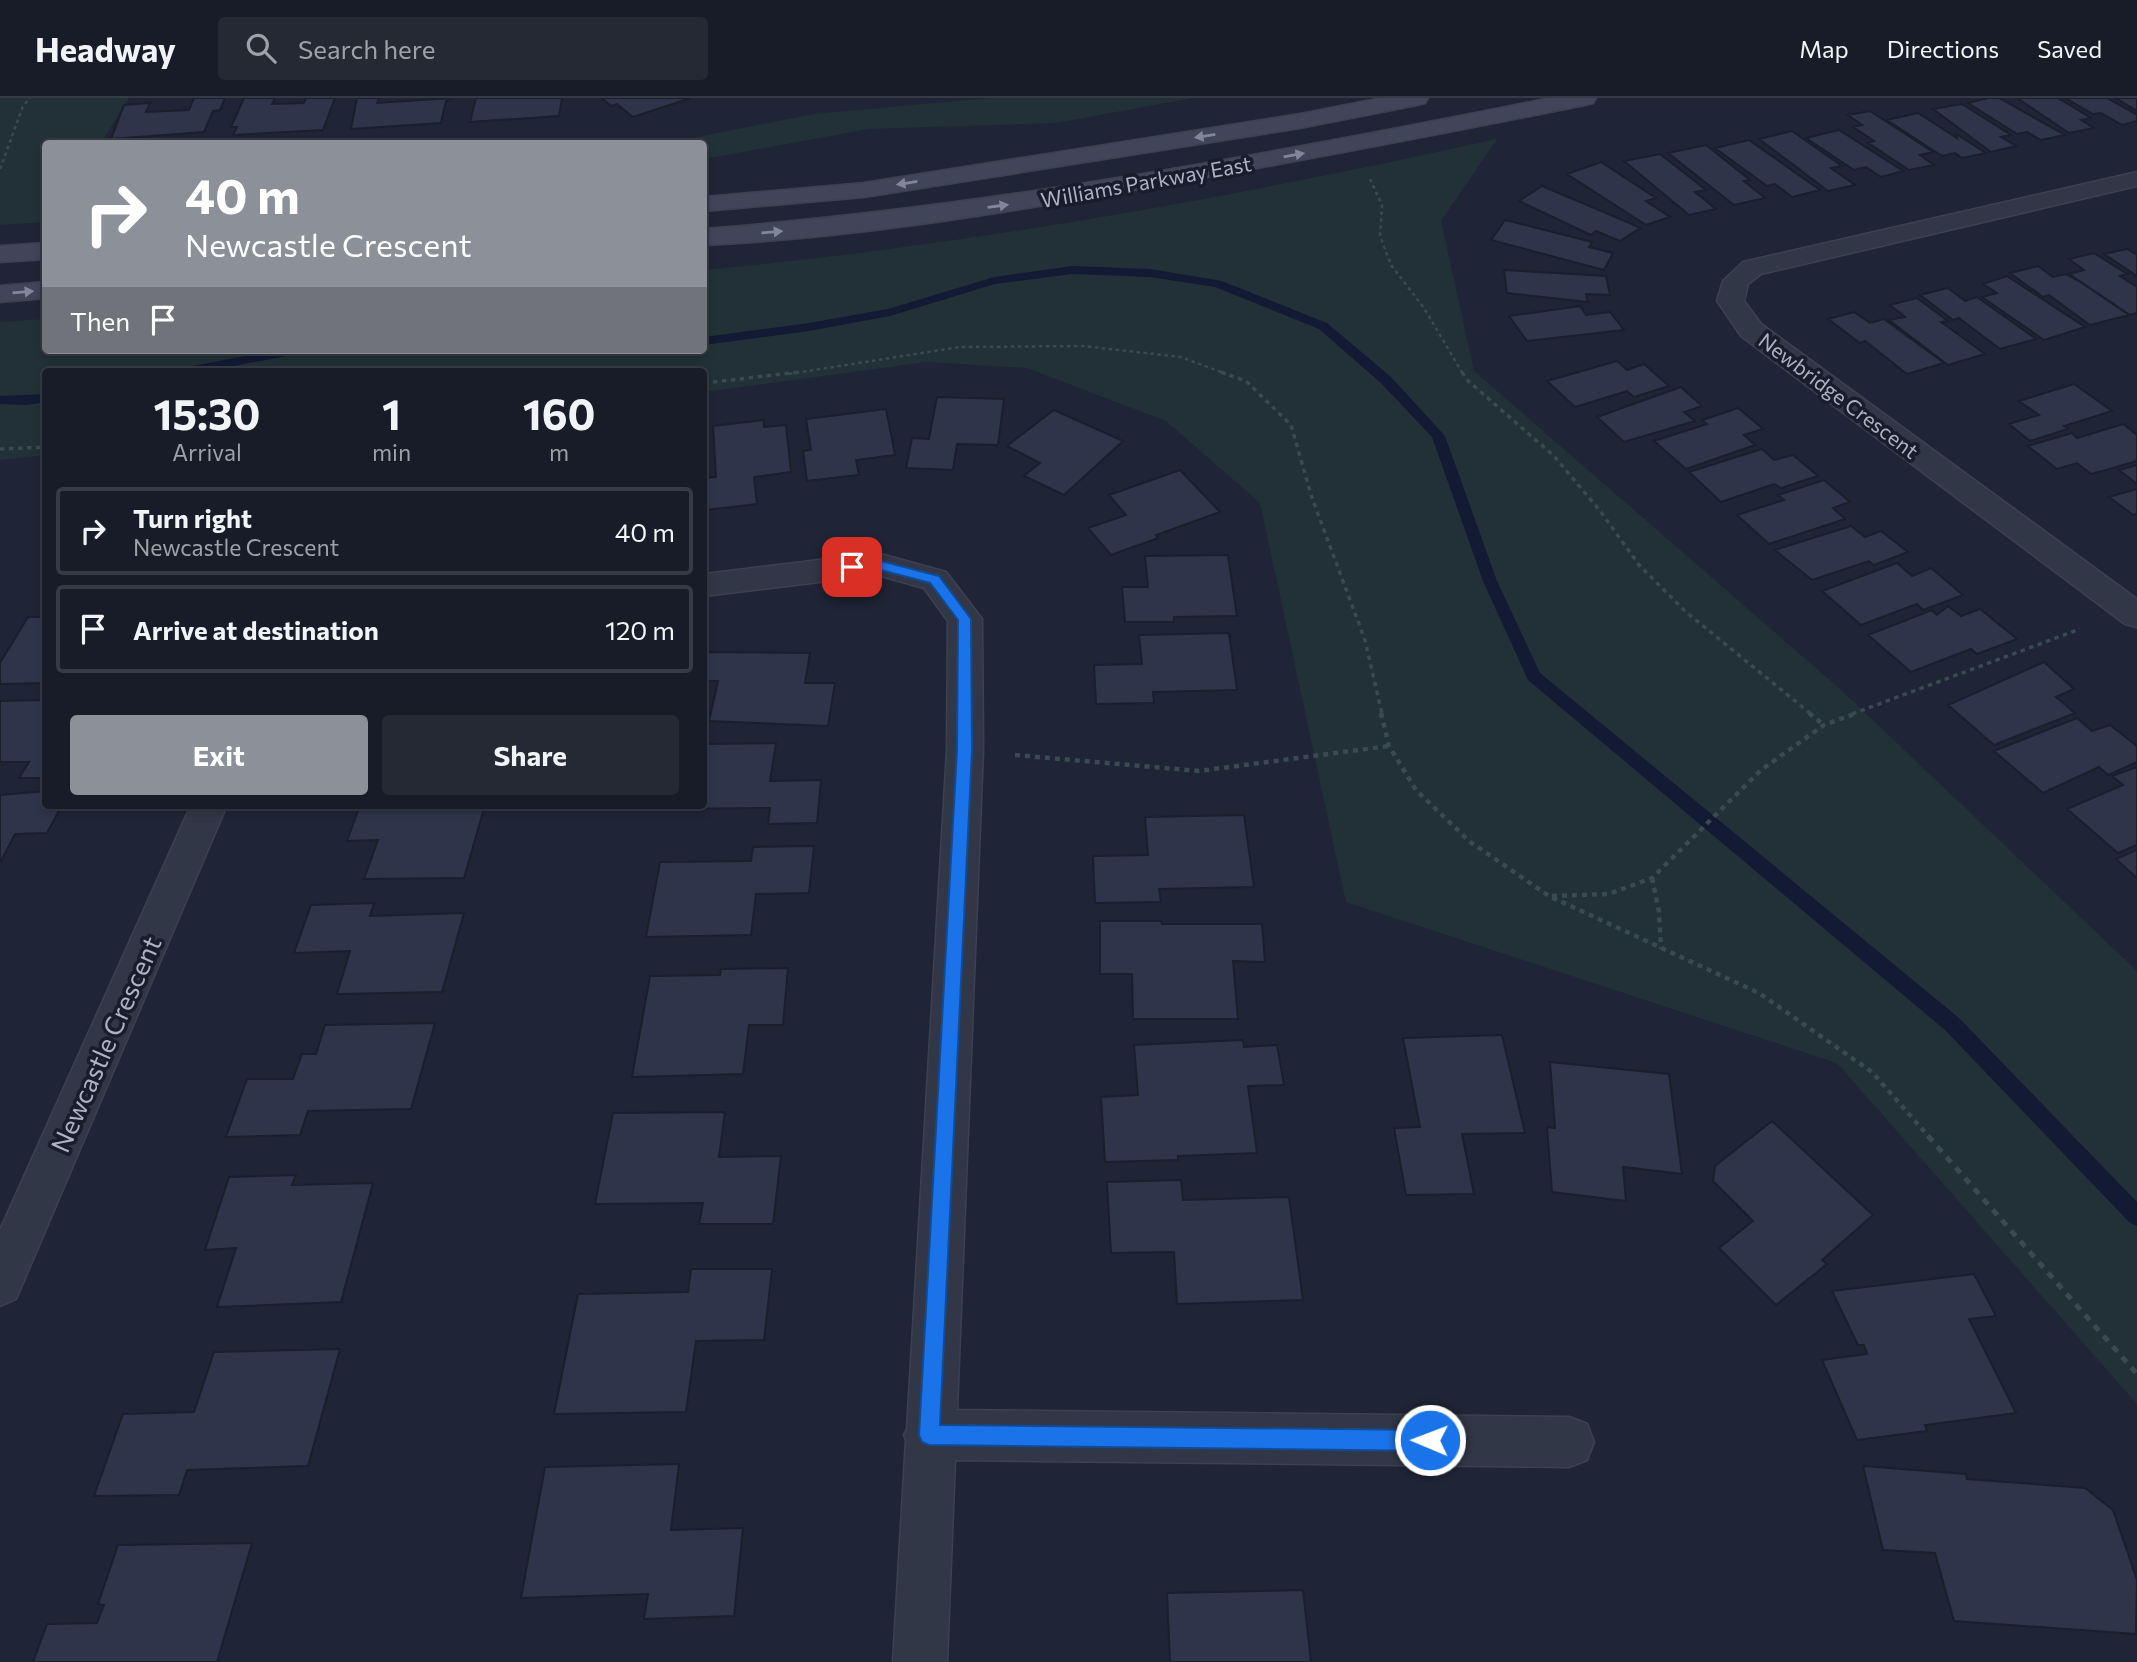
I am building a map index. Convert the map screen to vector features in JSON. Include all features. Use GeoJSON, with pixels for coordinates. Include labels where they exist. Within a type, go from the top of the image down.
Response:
{"type":"FeatureCollection","features":[{"type":"Feature","properties":{"kind":"main road","name":"Williams Parkway East"},"geometry":{"type":"LineString","coordinates":[[707,204],[864,190],[1286,123],[1416,98]]}},
{"type":"Feature","properties":{"kind":"main road","name":"Williams Parkway East"},"geometry":{"type":"LineString","coordinates":[[707,237],[820,228],[1004,205],[1342,147],[1585,98]]}},
{"type":"Feature","properties":{"kind":"main road"},"geometry":{"type":"LineString","coordinates":[[0,254],[42,251]]}},
{"type":"Feature","properties":{"kind":"main road"},"geometry":{"type":"LineString","coordinates":[[0,293],[42,290]]}},
{"type":"Feature","properties":{"kind":"street","name":"Newbridge Crescent"},"geometry":{"type":"LineString","coordinates":[[2134,613],[1751,330],[1730,301],[1736,281],[1752,268],[2137,178]]}},
{"type":"Feature","properties":{"kind":"street"},"geometry":{"type":"LineString","coordinates":[[707,585],[877,564],[935,580],[965,619],[965,750],[929,1435],[920,1662]]}},
{"type":"Feature","properties":{"kind":"street","name":"Newcastle Crescent"},"geometry":{"type":"LineString","coordinates":[[0,1283],[207,809]]}},
{"type":"Feature","properties":{"kind":"street"},"geometry":{"type":"LineString","coordinates":[[929,1435],[1569,1442]]}},
{"type":"Feature","properties":{"kind":"path"},"geometry":{"type":"LineString","coordinates":[[0,169],[23,106],[30,98]]}},
{"type":"Feature","properties":{"kind":"path"},"geometry":{"type":"LineString","coordinates":[[1342,147],[1370,179],[1381,205],[1380,236],[1391,265],[1424,308],[1466,379],[1554,456],[1601,512],[1639,565],[1686,612],[1824,725]]}},
{"type":"Feature","properties":{"kind":"path"},"geometry":{"type":"LineString","coordinates":[[707,383],[754,379],[960,347],[1070,346],[1181,357],[1246,381],[1291,425],[1312,498],[1366,640],[1390,746],[1416,790],[1460,833],[1549,896],[1759,993],[1872,1072],[2137,1374]]}},
{"type":"Feature","properties":{"kind":"path"},"geometry":{"type":"LineString","coordinates":[[0,449],[42,447]]}},
{"type":"Feature","properties":{"kind":"path"},"geometry":{"type":"LineString","coordinates":[[1549,896],[1609,894],[1652,878],[1761,770],[1824,725],[2134,613]]}},
{"type":"Feature","properties":{"kind":"path"},"geometry":{"type":"LineString","coordinates":[[965,750],[1199,771],[1390,746]]}},
{"type":"Feature","properties":{"kind":"path"},"geometry":{"type":"LineString","coordinates":[[1652,878],[1659,912],[1661,949]]}},
{"type":"Feature","properties":{"kind":"shaded area"},"geometry":{"type":"Polygon","coordinates":[[[0,98],[129,98],[103,140],[42,140],[42,222],[0,225],[0,98]]]}},
{"type":"Feature","properties":{"kind":"shaded area"},"geometry":{"type":"Polygon","coordinates":[[[990,98],[1193,98],[1056,123],[868,129],[707,158],[707,140],[682,140],[814,114],[990,98]]]}},
{"type":"Feature","properties":{"kind":"shaded area"},"geometry":{"type":"Polygon","coordinates":[[[1497,139],[1441,221],[1474,371],[1840,689],[2137,971],[2137,1404],[1837,1063],[1346,902],[1260,503],[1166,421],[1027,368],[927,362],[707,392],[707,368],[42,368],[42,455],[0,460],[0,322],[42,319],[42,354],[707,354],[707,270],[804,260],[1003,233],[1201,199],[1497,139]]]}},
{"type":"Feature","properties":{"kind":"building"},"geometry":{"type":"Polygon","coordinates":[[[194,98],[225,98],[220,110],[213,111],[204,132],[111,139],[124,105],[150,103],[146,112],[189,110],[194,98]]]}},
{"type":"Feature","properties":{"kind":"building"},"geometry":{"type":"Polygon","coordinates":[[[244,98],[275,98],[272,104],[304,103],[306,98],[335,98],[323,130],[233,135],[237,127],[231,127],[244,98]]]}},
{"type":"Feature","properties":{"kind":"building"},"geometry":{"type":"Polygon","coordinates":[[[357,98],[379,98],[377,103],[453,98],[446,101],[441,123],[351,129],[357,98]]]}},
{"type":"Feature","properties":{"kind":"building"},"geometry":{"type":"Polygon","coordinates":[[[476,98],[562,98],[559,116],[470,122],[476,98]]]}},
{"type":"Feature","properties":{"kind":"building"},"geometry":{"type":"Polygon","coordinates":[[[602,98],[691,98],[633,117],[617,104],[611,106],[602,98]]]}},
{"type":"Feature","properties":{"kind":"building"},"geometry":{"type":"Polygon","coordinates":[[[1999,98],[2065,135],[2041,140],[2027,132],[2017,134],[1968,103],[1999,98]]]}},
{"type":"Feature","properties":{"kind":"building"},"geometry":{"type":"Polygon","coordinates":[[[2017,98],[2058,98],[2091,118],[2081,120],[2094,128],[2069,133],[2017,98]]]}},
{"type":"Feature","properties":{"kind":"building"},"geometry":{"type":"Polygon","coordinates":[[[2065,98],[2107,98],[2137,115],[2137,121],[2122,125],[2101,113],[2093,114],[2065,98]]]}},
{"type":"Feature","properties":{"kind":"building"},"geometry":{"type":"Polygon","coordinates":[[[2137,98],[2137,111],[2117,99],[2137,98]]]}},
{"type":"Feature","properties":{"kind":"building"},"geometry":{"type":"Polygon","coordinates":[[[1962,104],[2011,135],[2001,137],[2016,146],[1991,152],[1933,109],[1962,104]]]}},
{"type":"Feature","properties":{"kind":"building"},"geometry":{"type":"Polygon","coordinates":[[[1870,111],[1933,152],[1920,155],[1934,165],[1909,170],[1868,143],[1874,141],[1853,127],[1862,125],[1848,115],[1870,111]]]}},
{"type":"Feature","properties":{"kind":"building"},"geometry":{"type":"Polygon","coordinates":[[[1918,113],[1986,153],[1962,158],[1955,153],[1942,156],[1887,120],[1918,113]]]}},
{"type":"Feature","properties":{"kind":"building"},"geometry":{"type":"Polygon","coordinates":[[[1839,130],[1903,171],[1881,177],[1866,167],[1854,170],[1806,138],[1839,130]]]}},
{"type":"Feature","properties":{"kind":"building"},"geometry":{"type":"Polygon","coordinates":[[[1792,131],[1842,166],[1831,168],[1855,185],[1828,191],[1759,139],[1792,131]]]}},
{"type":"Feature","properties":{"kind":"building"},"geometry":{"type":"Polygon","coordinates":[[[1749,140],[1820,190],[1792,197],[1775,184],[1767,186],[1715,148],[1749,140]]]}},
{"type":"Feature","properties":{"kind":"building"},"geometry":{"type":"Polygon","coordinates":[[[1706,145],[1750,180],[1744,181],[1765,198],[1734,205],[1668,153],[1706,145]]]}},
{"type":"Feature","properties":{"kind":"building"},"geometry":{"type":"Polygon","coordinates":[[[1660,154],[1706,190],[1695,192],[1716,209],[1689,215],[1624,161],[1660,154]]]}},
{"type":"Feature","properties":{"kind":"building"},"geometry":{"type":"Polygon","coordinates":[[[1601,162],[1656,198],[1646,201],[1670,217],[1646,225],[1567,174],[1601,162]]]}},
{"type":"Feature","properties":{"kind":"building"},"geometry":{"type":"Polygon","coordinates":[[[1542,186],[1640,228],[1620,241],[1596,231],[1591,235],[1519,201],[1542,186]]]}},
{"type":"Feature","properties":{"kind":"building"},"geometry":{"type":"Polygon","coordinates":[[[1505,220],[1592,242],[1589,247],[1613,253],[1604,270],[1491,240],[1505,220]]]}},
{"type":"Feature","properties":{"kind":"building"},"geometry":{"type":"Polygon","coordinates":[[[2127,249],[2137,255],[2137,276],[2104,254],[2127,249]]]}},
{"type":"Feature","properties":{"kind":"building"},"geometry":{"type":"Polygon","coordinates":[[[2094,253],[2127,274],[2120,276],[2137,287],[2137,313],[2130,315],[2069,274],[2084,270],[2069,259],[2094,253]]]}},
{"type":"Feature","properties":{"kind":"building"},"geometry":{"type":"Polygon","coordinates":[[[2038,266],[2053,277],[2066,274],[2079,281],[2129,315],[2090,325],[2049,295],[2043,297],[2010,273],[2038,266]]]}},
{"type":"Feature","properties":{"kind":"building"},"geometry":{"type":"Polygon","coordinates":[[[1504,270],[1606,276],[1610,295],[1586,294],[1588,302],[1507,293],[1504,270]]]}},
{"type":"Feature","properties":{"kind":"building"},"geometry":{"type":"Polygon","coordinates":[[[2007,276],[2085,327],[2044,340],[1982,297],[1997,293],[1983,284],[2007,276]]]}},
{"type":"Feature","properties":{"kind":"building"},"geometry":{"type":"Polygon","coordinates":[[[1948,288],[1965,301],[1977,297],[2036,339],[2000,349],[1959,318],[1953,320],[1920,295],[1948,288]]]}},
{"type":"Feature","properties":{"kind":"building"},"geometry":{"type":"Polygon","coordinates":[[[1917,298],[1948,321],[1941,322],[1985,354],[1948,365],[1889,320],[1905,317],[1890,305],[1917,298]]]}},
{"type":"Feature","properties":{"kind":"building"},"geometry":{"type":"Polygon","coordinates":[[[1580,306],[1586,315],[1610,312],[1624,330],[1527,341],[1509,316],[1580,306]]]}},
{"type":"Feature","properties":{"kind":"building"},"geometry":{"type":"Polygon","coordinates":[[[1854,312],[1870,323],[1884,319],[1944,363],[1907,374],[1865,341],[1860,343],[1828,319],[1854,312]]]}},
{"type":"Feature","properties":{"kind":"building"},"geometry":{"type":"Polygon","coordinates":[[[1617,361],[1627,370],[1644,364],[1669,386],[1634,397],[1627,391],[1575,407],[1547,381],[1617,361]]]}},
{"type":"Feature","properties":{"kind":"building"},"geometry":{"type":"Polygon","coordinates":[[[2074,384],[2112,411],[2064,426],[2068,429],[2030,441],[2009,424],[2039,415],[2019,401],[2074,384]]]}},
{"type":"Feature","properties":{"kind":"building"},"geometry":{"type":"Polygon","coordinates":[[[1681,387],[1702,406],[1684,412],[1695,421],[1624,442],[1597,417],[1681,387]]]}},
{"type":"Feature","properties":{"kind":"building"},"geometry":{"type":"Polygon","coordinates":[[[937,397],[1004,399],[998,445],[957,444],[953,470],[906,468],[912,438],[929,439],[937,397]]]}},
{"type":"Feature","properties":{"kind":"building"},"geometry":{"type":"Polygon","coordinates":[[[1738,408],[1763,429],[1744,435],[1755,445],[1686,469],[1654,441],[1707,424],[1702,420],[1738,408]]]}},
{"type":"Feature","properties":{"kind":"building"},"geometry":{"type":"Polygon","coordinates":[[[886,409],[895,455],[856,460],[859,475],[807,481],[803,451],[811,450],[806,419],[886,409]]]}},
{"type":"Feature","properties":{"kind":"building"},"geometry":{"type":"Polygon","coordinates":[[[1054,410],[1123,441],[1064,495],[1024,476],[1040,463],[1007,446],[1054,410]]]}},
{"type":"Feature","properties":{"kind":"building"},"geometry":{"type":"Polygon","coordinates":[[[764,420],[764,427],[786,425],[791,472],[754,477],[757,504],[707,510],[707,478],[716,477],[713,426],[764,420]]]}},
{"type":"Feature","properties":{"kind":"building"},"geometry":{"type":"Polygon","coordinates":[[[2123,424],[2137,435],[2137,461],[2091,474],[2077,463],[2057,469],[2028,446],[2072,433],[2077,438],[2123,424]]]}},
{"type":"Feature","properties":{"kind":"building"},"geometry":{"type":"Polygon","coordinates":[[[1762,449],[1774,460],[1793,455],[1818,476],[1781,488],[1774,484],[1721,502],[1689,472],[1762,449]]]}},
{"type":"Feature","properties":{"kind":"building"},"geometry":{"type":"Polygon","coordinates":[[[2137,465],[2137,484],[2119,470],[2137,465]]]}},
{"type":"Feature","properties":{"kind":"building"},"geometry":{"type":"Polygon","coordinates":[[[1180,470],[1220,512],[1111,555],[1088,528],[1126,515],[1109,495],[1180,470]]]}},
{"type":"Feature","properties":{"kind":"building"},"geometry":{"type":"Polygon","coordinates":[[[1824,480],[1850,502],[1833,508],[1845,519],[1769,544],[1737,515],[1784,500],[1778,495],[1824,480]]]}},
{"type":"Feature","properties":{"kind":"building"},"geometry":{"type":"Polygon","coordinates":[[[2137,489],[2137,514],[2133,515],[2109,497],[2137,489]]]}},
{"type":"Feature","properties":{"kind":"building"},"geometry":{"type":"Polygon","coordinates":[[[1851,526],[1865,537],[1881,531],[1908,552],[1874,565],[1869,561],[1812,580],[1775,550],[1851,526]]]}},
{"type":"Feature","properties":{"kind":"building"},"geometry":{"type":"Polygon","coordinates":[[[1228,555],[1237,616],[1174,617],[1174,622],[1125,622],[1122,587],[1148,587],[1145,556],[1228,555]]]}},
{"type":"Feature","properties":{"kind":"building"},"geometry":{"type":"Polygon","coordinates":[[[1897,563],[1912,576],[1931,568],[1963,595],[1923,610],[1917,604],[1861,625],[1822,591],[1897,563]]]}},
{"type":"Feature","properties":{"kind":"building"},"geometry":{"type":"Polygon","coordinates":[[[1948,606],[1961,616],[1980,609],[2017,639],[1977,654],[1971,649],[1911,672],[1868,635],[1932,610],[1937,615],[1948,606]]]}},
{"type":"Feature","properties":{"kind":"building"},"geometry":{"type":"Polygon","coordinates":[[[28,617],[42,617],[42,683],[0,684],[0,663],[28,617]]]}},
{"type":"Feature","properties":{"kind":"building"},"geometry":{"type":"Polygon","coordinates":[[[1229,633],[1237,690],[1153,692],[1154,703],[1096,704],[1094,665],[1142,664],[1139,635],[1229,633]]]}},
{"type":"Feature","properties":{"kind":"building"},"geometry":{"type":"Polygon","coordinates":[[[707,652],[810,653],[805,683],[835,683],[828,726],[709,721],[718,681],[707,681],[707,652]]]}},
{"type":"Feature","properties":{"kind":"building"},"geometry":{"type":"Polygon","coordinates":[[[2044,662],[2074,689],[2056,697],[2075,713],[1994,745],[1948,705],[2044,662]]]}},
{"type":"Feature","properties":{"kind":"building"},"geometry":{"type":"Polygon","coordinates":[[[42,700],[42,778],[19,778],[29,762],[0,762],[0,701],[42,700]]]}},
{"type":"Feature","properties":{"kind":"building"},"geometry":{"type":"Polygon","coordinates":[[[2077,718],[2092,731],[2110,725],[2137,746],[2137,762],[2108,775],[2099,767],[2043,793],[1994,751],[2077,718]]]}},
{"type":"Feature","properties":{"kind":"building"},"geometry":{"type":"Polygon","coordinates":[[[776,743],[770,781],[821,780],[817,823],[768,824],[770,808],[707,809],[707,744],[776,743]]]}},
{"type":"Feature","properties":{"kind":"building"},"geometry":{"type":"Polygon","coordinates":[[[2137,767],[2137,845],[2118,853],[2067,809],[2123,785],[2112,776],[2137,767]]]}},
{"type":"Feature","properties":{"kind":"building"},"geometry":{"type":"Polygon","coordinates":[[[42,791],[42,809],[60,809],[47,833],[15,834],[0,863],[0,795],[42,791]]]}},
{"type":"Feature","properties":{"kind":"building"},"geometry":{"type":"Polygon","coordinates":[[[359,809],[484,809],[464,878],[364,879],[378,840],[347,841],[359,809]]]}},
{"type":"Feature","properties":{"kind":"building"},"geometry":{"type":"Polygon","coordinates":[[[1244,815],[1254,887],[1159,889],[1161,902],[1095,903],[1093,856],[1148,855],[1145,817],[1244,815]]]}},
{"type":"Feature","properties":{"kind":"building"},"geometry":{"type":"Polygon","coordinates":[[[814,846],[809,893],[756,894],[751,935],[646,937],[660,862],[751,861],[753,847],[814,846]]]}},
{"type":"Feature","properties":{"kind":"building"},"geometry":{"type":"Polygon","coordinates":[[[2137,850],[2137,878],[2116,859],[2137,850]]]}},
{"type":"Feature","properties":{"kind":"building"},"geometry":{"type":"Polygon","coordinates":[[[374,903],[370,916],[464,913],[442,992],[337,994],[350,951],[294,953],[311,905],[374,903]]]}},
{"type":"Feature","properties":{"kind":"building"},"geometry":{"type":"Polygon","coordinates":[[[1100,921],[1262,924],[1265,962],[1233,961],[1238,1019],[1133,1019],[1132,974],[1100,974],[1100,921]]]}},
{"type":"Feature","properties":{"kind":"building"},"geometry":{"type":"Polygon","coordinates":[[[788,968],[783,1025],[749,1025],[743,1074],[632,1077],[650,976],[720,975],[721,969],[788,968]]]}},
{"type":"Feature","properties":{"kind":"building"},"geometry":{"type":"Polygon","coordinates":[[[435,1023],[411,1109],[308,1111],[300,1135],[226,1137],[247,1079],[293,1079],[302,1054],[316,1054],[325,1025],[435,1023]]]}},
{"type":"Feature","properties":{"kind":"building"},"geometry":{"type":"Polygon","coordinates":[[[1502,1035],[1525,1133],[1462,1134],[1474,1194],[1406,1195],[1394,1128],[1420,1127],[1403,1038],[1502,1035]]]}},
{"type":"Feature","properties":{"kind":"building"},"geometry":{"type":"Polygon","coordinates":[[[1243,1040],[1244,1047],[1277,1045],[1284,1085],[1248,1086],[1257,1153],[1178,1156],[1178,1160],[1105,1162],[1101,1097],[1138,1095],[1134,1045],[1243,1040]]]}},
{"type":"Feature","properties":{"kind":"building"},"geometry":{"type":"Polygon","coordinates":[[[1550,1062],[1669,1074],[1682,1174],[1623,1167],[1626,1201],[1552,1192],[1547,1127],[1555,1128],[1550,1062]]]}},
{"type":"Feature","properties":{"kind":"building"},"geometry":{"type":"Polygon","coordinates":[[[725,1112],[719,1157],[781,1156],[773,1224],[699,1224],[703,1203],[595,1204],[613,1113],[725,1112]]]}},
{"type":"Feature","properties":{"kind":"building"},"geometry":{"type":"Polygon","coordinates":[[[1772,1121],[1873,1215],[1822,1260],[1827,1264],[1776,1305],[1719,1248],[1753,1221],[1713,1181],[1715,1166],[1772,1121]]]}},
{"type":"Feature","properties":{"kind":"building"},"geometry":{"type":"Polygon","coordinates":[[[296,1175],[292,1185],[373,1183],[341,1302],[217,1307],[236,1248],[205,1250],[229,1177],[296,1175]]]}},
{"type":"Feature","properties":{"kind":"building"},"geometry":{"type":"Polygon","coordinates":[[[1181,1180],[1183,1200],[1289,1197],[1303,1300],[1177,1304],[1174,1252],[1111,1253],[1107,1182],[1181,1180]]]}},
{"type":"Feature","properties":{"kind":"building"},"geometry":{"type":"Polygon","coordinates":[[[691,1269],[772,1269],[764,1340],[696,1341],[686,1412],[554,1414],[578,1294],[688,1292],[691,1269]]]}},
{"type":"Feature","properties":{"kind":"building"},"geometry":{"type":"Polygon","coordinates":[[[1974,1274],[1996,1316],[1969,1319],[2016,1413],[1925,1425],[1927,1431],[1857,1440],[1822,1360],[1867,1354],[1864,1345],[1858,1345],[1832,1291],[1974,1274]]]}},
{"type":"Feature","properties":{"kind":"building"},"geometry":{"type":"Polygon","coordinates":[[[340,1349],[308,1466],[187,1470],[179,1495],[94,1496],[123,1414],[194,1412],[214,1352],[340,1349]]]}},
{"type":"Feature","properties":{"kind":"building"},"geometry":{"type":"Polygon","coordinates":[[[679,1464],[671,1530],[743,1528],[734,1616],[644,1619],[648,1594],[521,1598],[545,1467],[679,1464]]]}},
{"type":"Feature","properties":{"kind":"building"},"geometry":{"type":"Polygon","coordinates":[[[1863,1466],[1966,1474],[1967,1479],[2085,1488],[2113,1510],[2137,1580],[2136,1634],[1954,1621],[1935,1553],[1883,1550],[1863,1466]]]}},
{"type":"Feature","properties":{"kind":"building"},"geometry":{"type":"Polygon","coordinates":[[[252,1543],[217,1662],[33,1662],[47,1624],[97,1623],[104,1605],[98,1604],[118,1545],[252,1543]]]}},
{"type":"Feature","properties":{"kind":"building"},"geometry":{"type":"Polygon","coordinates":[[[1303,1590],[1311,1662],[1170,1662],[1167,1593],[1303,1590]]]}},
{"type":"Feature","properties":{"kind":"waterway"},"geometry":{"type":"LineString","coordinates":[[707,341],[809,327],[890,312],[994,281],[1072,270],[1150,273],[1218,284],[1323,326],[1386,380],[1438,436],[1490,581],[1534,676],[1952,1024],[2137,1216]]}},
{"type":"Feature","properties":{"kind":"waterway"},"geometry":{"type":"LineString","coordinates":[[203,368],[277,354]]}},
{"type":"Feature","properties":{"kind":"waterway"},"geometry":{"type":"LineString","coordinates":[[0,400],[42,399]]}},
{"type":"Feature","properties":{"kind":"route"},"geometry":{"type":"LineString","coordinates":[[852,567],[877,564],[935,580],[965,619],[965,750],[929,1435],[1430,1440]]}}]}
